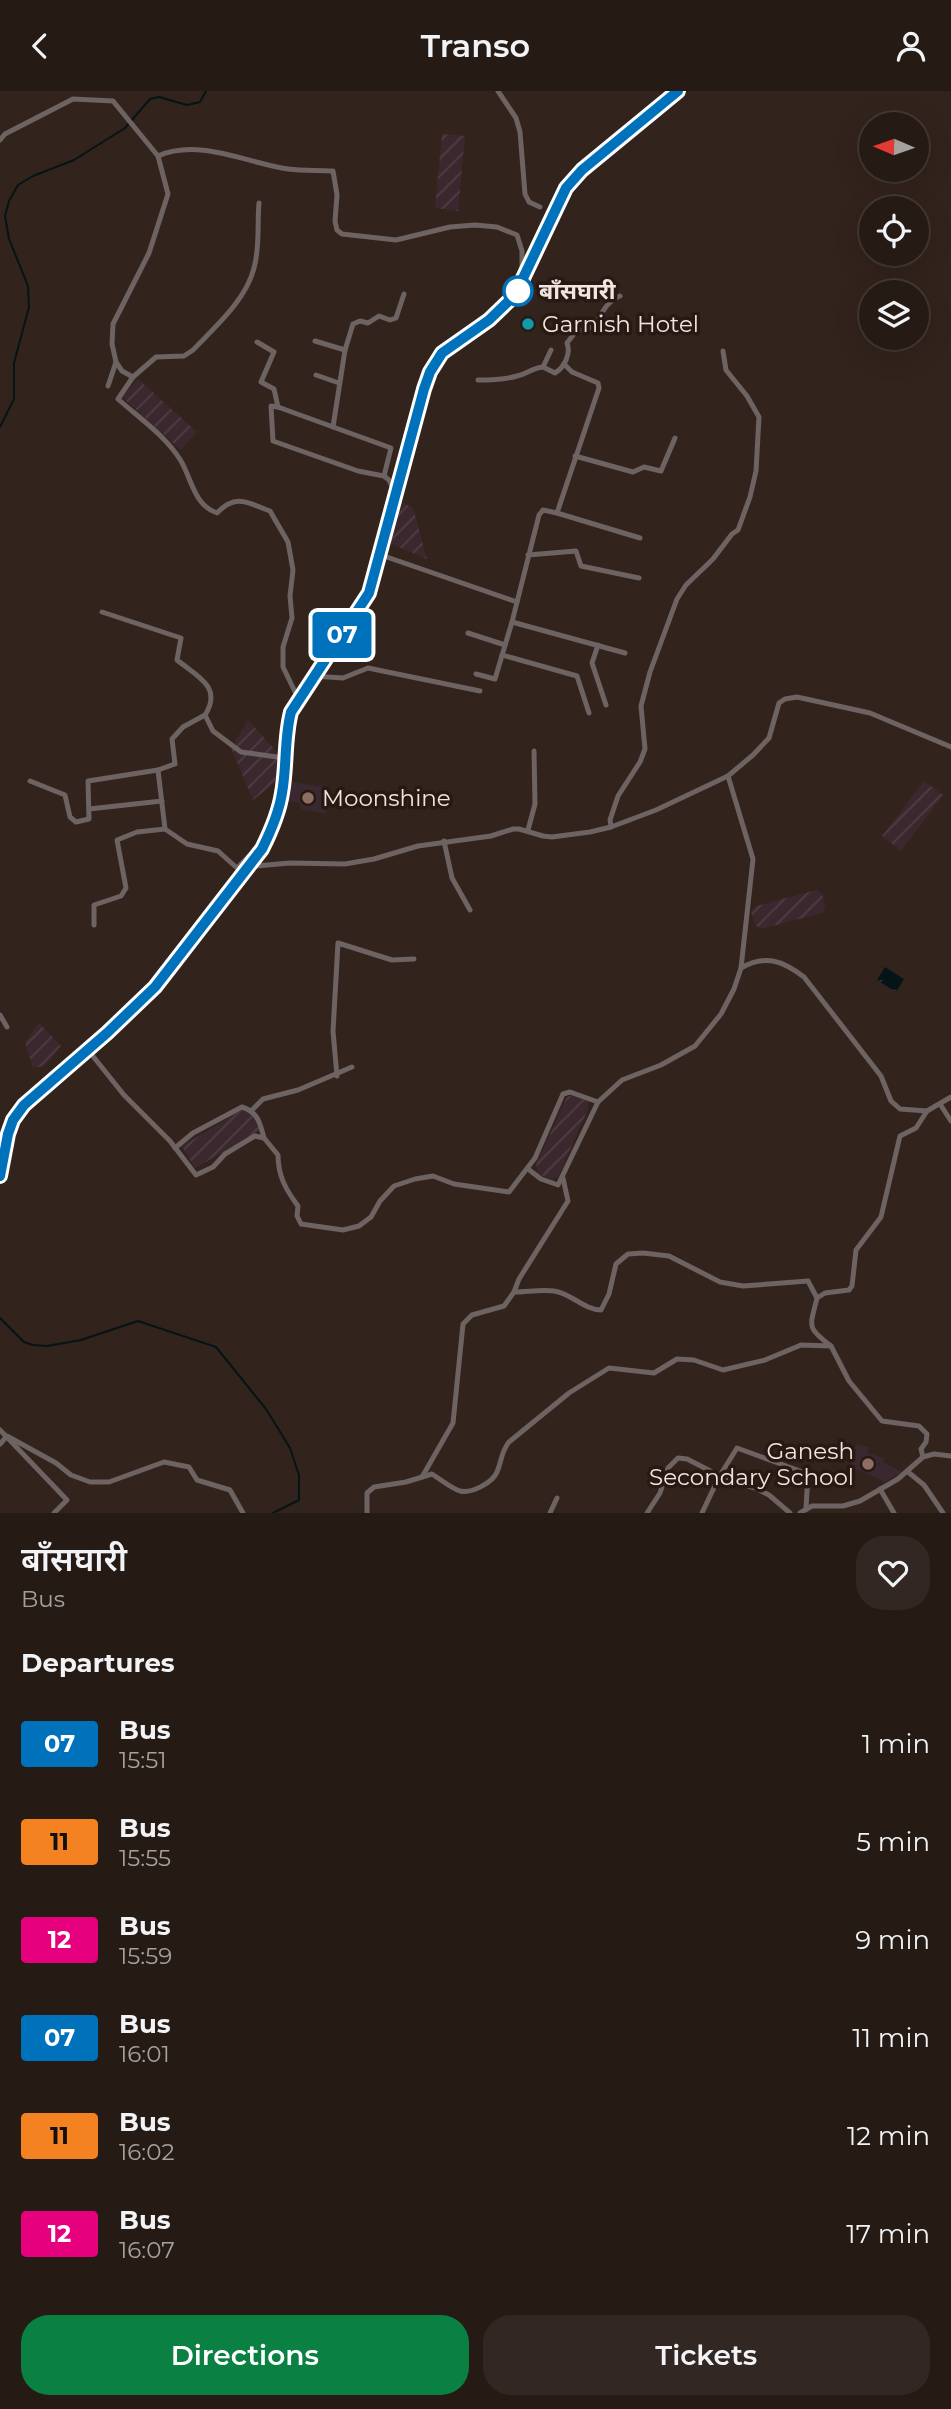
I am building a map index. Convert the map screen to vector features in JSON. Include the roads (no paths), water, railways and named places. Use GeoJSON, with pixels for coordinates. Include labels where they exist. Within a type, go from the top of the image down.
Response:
{"type":"FeatureCollection","features":[{"type":"Feature","properties":{"kind":"highway"},"geometry":{"type":"LineString","coordinates":[[0,1177],[8,1134],[13,1120],[24,1105],[155,987],[258,856],[274,825],[280,804],[287,727],[291,712],[369,593],[424,389],[436,361],[449,347],[508,304],[522,283],[566,188],[582,170],[678,91]]}},
{"type":"Feature","properties":{"kind":"street"},"geometry":{"type":"LineString","coordinates":[[498,91],[516,118],[520,132],[525,194],[529,202],[540,207]]}},
{"type":"Feature","properties":{"kind":"street"},"geometry":{"type":"LineString","coordinates":[[0,139],[73,99],[113,101],[158,156],[168,194],[149,253],[113,324],[112,344],[116,362],[122,371],[133,376]]}},
{"type":"Feature","properties":{"kind":"street"},"geometry":{"type":"LineString","coordinates":[[158,156],[167,152],[192,149],[287,169],[333,171],[337,195],[335,221],[337,230],[342,234],[396,240],[450,227],[497,227],[517,235],[522,251],[522,283]]}},
{"type":"Feature","properties":{"kind":"street"},"geometry":{"type":"LineString","coordinates":[[259,203],[259,242],[247,289],[193,350],[184,356],[156,357],[133,376],[118,399],[169,444],[180,459],[197,497],[207,509],[217,513],[226,503],[241,500],[270,511],[288,542],[293,570],[290,596],[292,618],[283,647],[283,667],[298,698]]}},
{"type":"Feature","properties":{"kind":"street"},"geometry":{"type":"LineString","coordinates":[[333,427],[345,350],[353,324],[360,321],[368,323],[379,316],[390,320],[396,318],[404,293]]}},
{"type":"Feature","properties":{"kind":"street"},"geometry":{"type":"LineString","coordinates":[[478,380],[512,377],[543,367],[555,373],[562,369],[569,349],[569,338],[577,330],[592,328],[608,302],[620,296]]}},
{"type":"Feature","properties":{"kind":"street"},"geometry":{"type":"LineString","coordinates":[[315,341],[345,350]]}},
{"type":"Feature","properties":{"kind":"street"},"geometry":{"type":"LineString","coordinates":[[257,342],[274,352],[261,382],[274,389],[278,407]]}},
{"type":"Feature","properties":{"kind":"street"},"geometry":{"type":"LineString","coordinates":[[543,367],[551,350]]}},
{"type":"Feature","properties":{"kind":"street"},"geometry":{"type":"LineString","coordinates":[[611,827],[610,820],[618,796],[643,755],[641,706],[650,672],[677,599],[686,585],[738,530],[750,497],[756,471],[759,417],[747,396],[726,370],[723,351]]}},
{"type":"Feature","properties":{"kind":"street"},"geometry":{"type":"LineString","coordinates":[[108,386],[116,362]]}},
{"type":"Feature","properties":{"kind":"street"},"geometry":{"type":"LineString","coordinates":[[557,513],[599,388],[598,383],[572,372],[564,364]]}},
{"type":"Feature","properties":{"kind":"street"},"geometry":{"type":"LineString","coordinates":[[316,375],[339,383]]}},
{"type":"Feature","properties":{"kind":"street"},"geometry":{"type":"LineString","coordinates":[[384,476],[391,448],[271,406],[273,441],[358,471],[384,476],[389,480],[396,497]]}},
{"type":"Feature","properties":{"kind":"street"},"geometry":{"type":"LineString","coordinates":[[575,456],[633,472],[644,467],[661,471],[675,438]]}},
{"type":"Feature","properties":{"kind":"street"},"geometry":{"type":"LineString","coordinates":[[476,674],[495,679],[539,515],[543,510],[640,538]]}},
{"type":"Feature","properties":{"kind":"street"},"geometry":{"type":"LineString","coordinates":[[528,555],[576,551],[581,566],[639,578]]}},
{"type":"Feature","properties":{"kind":"street"},"geometry":{"type":"LineString","coordinates":[[381,555],[517,602]]}},
{"type":"Feature","properties":{"kind":"street"},"geometry":{"type":"LineString","coordinates":[[30,781],[65,796],[70,817],[76,822],[89,819],[88,782],[158,770],[175,764],[172,739],[183,727],[205,715],[212,705],[213,696],[209,686],[177,660],[181,638],[102,612]]}},
{"type":"Feature","properties":{"kind":"street"},"geometry":{"type":"LineString","coordinates":[[512,622],[625,653]]}},
{"type":"Feature","properties":{"kind":"street"},"geometry":{"type":"LineString","coordinates":[[468,633],[505,645]]}},
{"type":"Feature","properties":{"kind":"street"},"geometry":{"type":"LineString","coordinates":[[598,645],[592,663],[606,705]]}},
{"type":"Feature","properties":{"kind":"street"},"geometry":{"type":"LineString","coordinates":[[502,655],[577,676],[589,713]]}},
{"type":"Feature","properties":{"kind":"street"},"geometry":{"type":"LineString","coordinates":[[313,676],[343,678],[368,668],[480,691]]}},
{"type":"Feature","properties":{"kind":"street"},"geometry":{"type":"LineString","coordinates":[[252,865],[345,863],[384,857],[444,841],[491,836],[513,829],[552,837],[611,827],[656,810],[728,776],[769,738],[779,703],[785,699],[797,697],[870,713],[951,747]]}},
{"type":"Feature","properties":{"kind":"street"},"geometry":{"type":"LineString","coordinates":[[205,715],[213,730],[241,752],[284,758]]}},
{"type":"Feature","properties":{"kind":"street"},"geometry":{"type":"LineString","coordinates":[[528,830],[535,804],[534,751]]}},
{"type":"Feature","properties":{"kind":"street"},"geometry":{"type":"LineString","coordinates":[[158,770],[165,829]]}},
{"type":"Feature","properties":{"kind":"street"},"geometry":{"type":"LineString","coordinates":[[528,1169],[541,1179],[558,1185],[598,1102],[622,1080],[661,1065],[695,1046],[721,1014],[741,968],[753,859],[728,776]]}},
{"type":"Feature","properties":{"kind":"street"},"geometry":{"type":"LineString","coordinates":[[89,809],[162,801]]}},
{"type":"Feature","properties":{"kind":"street"},"geometry":{"type":"LineString","coordinates":[[94,925],[94,905],[121,896],[126,888],[117,840],[138,832],[165,829],[187,844],[218,851],[237,868],[252,853],[258,856]]}},
{"type":"Feature","properties":{"kind":"street"},"geometry":{"type":"LineString","coordinates":[[444,841],[452,878],[470,910]]}},
{"type":"Feature","properties":{"kind":"street"},"geometry":{"type":"LineString","coordinates":[[337,1076],[333,1031],[338,943],[392,960],[414,959]]}},
{"type":"Feature","properties":{"kind":"street"},"geometry":{"type":"LineString","coordinates":[[741,968],[764,960],[776,960],[804,977],[881,1076],[891,1101],[900,1109],[927,1111]]}},
{"type":"Feature","properties":{"kind":"street"},"geometry":{"type":"LineString","coordinates":[[0,1015],[7,1027],[0,1025]]}},
{"type":"Feature","properties":{"kind":"street"},"geometry":{"type":"LineString","coordinates":[[88,1050],[124,1095],[175,1148],[196,1175],[213,1167],[225,1154],[255,1136],[264,1138]]}},
{"type":"Feature","properties":{"kind":"street"},"geometry":{"type":"LineString","coordinates":[[251,1110],[263,1099],[290,1093],[337,1076],[352,1067]]}},
{"type":"Feature","properties":{"kind":"street"},"geometry":{"type":"LineString","coordinates":[[175,1148],[193,1133],[242,1107],[251,1110],[258,1118],[264,1138],[278,1156],[278,1170],[285,1188],[298,1206],[297,1216],[301,1224],[343,1230],[359,1226],[371,1217],[380,1201],[394,1186],[415,1179],[433,1176],[454,1184],[509,1192],[528,1169],[551,1125],[563,1094],[569,1092],[598,1102]]}},
{"type":"Feature","properties":{"kind":"street"},"geometry":{"type":"LineString","coordinates":[[923,1457],[921,1449],[927,1434],[919,1426],[882,1421],[849,1381],[831,1346],[812,1330],[811,1324],[817,1299],[825,1293],[849,1290],[852,1286],[856,1250],[881,1217],[900,1136],[916,1128],[927,1111],[951,1097]]}},
{"type":"Feature","properties":{"kind":"street"},"geometry":{"type":"LineString","coordinates":[[940,1104],[951,1121]]}},
{"type":"Feature","properties":{"kind":"street"},"geometry":{"type":"LineString","coordinates":[[422,1477],[453,1423],[463,1324],[472,1315],[503,1306],[514,1292],[519,1279],[568,1201],[563,1177]]}},
{"type":"Feature","properties":{"kind":"street"},"geometry":{"type":"LineString","coordinates":[[514,1292],[555,1291],[576,1299],[592,1310],[601,1310],[609,1294],[616,1264],[628,1254],[643,1253],[669,1256],[720,1282],[743,1286],[808,1281],[817,1299]]}},
{"type":"Feature","properties":{"kind":"street"},"geometry":{"type":"LineString","coordinates":[[367,1513],[367,1493],[374,1487],[406,1482],[432,1474],[460,1491],[469,1491],[485,1484],[495,1476],[502,1461],[502,1451],[509,1442],[569,1393],[609,1368],[654,1373],[677,1359],[694,1360],[723,1370],[765,1360],[801,1345],[831,1346]]}},
{"type":"Feature","properties":{"kind":"street"},"geometry":{"type":"LineString","coordinates":[[0,1430],[67,1500],[54,1513]]}},
{"type":"Feature","properties":{"kind":"street"},"geometry":{"type":"LineString","coordinates":[[0,1444],[7,1436]]}},
{"type":"Feature","properties":{"kind":"street"},"geometry":{"type":"LineString","coordinates":[[7,1436],[71,1475],[90,1482],[108,1482],[164,1462],[188,1467],[197,1480],[230,1490],[243,1513]]}},
{"type":"Feature","properties":{"kind":"street"},"geometry":{"type":"LineString","coordinates":[[702,1513],[734,1450],[741,1448],[808,1474],[806,1508]]}},
{"type":"Feature","properties":{"kind":"street"},"geometry":{"type":"LineString","coordinates":[[800,1513],[806,1508],[852,1504],[908,1472],[923,1457],[934,1454],[951,1456]]}},
{"type":"Feature","properties":{"kind":"street"},"geometry":{"type":"LineString","coordinates":[[647,1513],[660,1493],[668,1468],[678,1458],[687,1459],[719,1477],[755,1488],[769,1495],[790,1513]]}},
{"type":"Feature","properties":{"kind":"street"},"geometry":{"type":"LineString","coordinates":[[908,1472],[924,1485],[943,1513]]}},
{"type":"Feature","properties":{"kind":"street"},"geometry":{"type":"LineString","coordinates":[[880,1489],[894,1513]]}},
{"type":"Feature","properties":{"kind":"street"},"geometry":{"type":"LineString","coordinates":[[550,1513],[556,1498]]}},
{"type":"Feature","properties":{"kind":"water"},"geometry":{"type":"Polygon","coordinates":[[[885,967],[904,979],[896,992],[877,980],[885,967]]]}},
{"type":"Feature","properties":{"kind":"waterway"},"geometry":{"type":"LineString","coordinates":[[0,427],[14,399],[14,363],[29,307],[28,286],[9,239],[5,216],[9,201],[18,185],[33,176],[74,160],[125,128],[150,99],[159,97],[187,105],[200,102],[206,91]]}},
{"type":"Feature","properties":{"kind":"waterway"},"geometry":{"type":"LineString","coordinates":[[0,1318],[24,1342],[33,1345],[47,1346],[81,1340],[138,1321],[216,1347],[266,1409],[290,1448],[299,1475],[299,1500],[273,1513]]}},
{"type":"Feature","properties":{"kind":"place","name":"बाँसघारी"},"geometry":{"type":"Point","coordinates":[518,291]}},
{"type":"Feature","properties":{"kind":"place","name":"Garnish Hotel"},"geometry":{"type":"Point","coordinates":[528,324]}},
{"type":"Feature","properties":{"kind":"place","name":"Moonshine"},"geometry":{"type":"Point","coordinates":[308,798]}},
{"type":"Feature","properties":{"kind":"place","name":"Ganesh Secondary School"},"geometry":{"type":"Point","coordinates":[868,1464]}}]}
